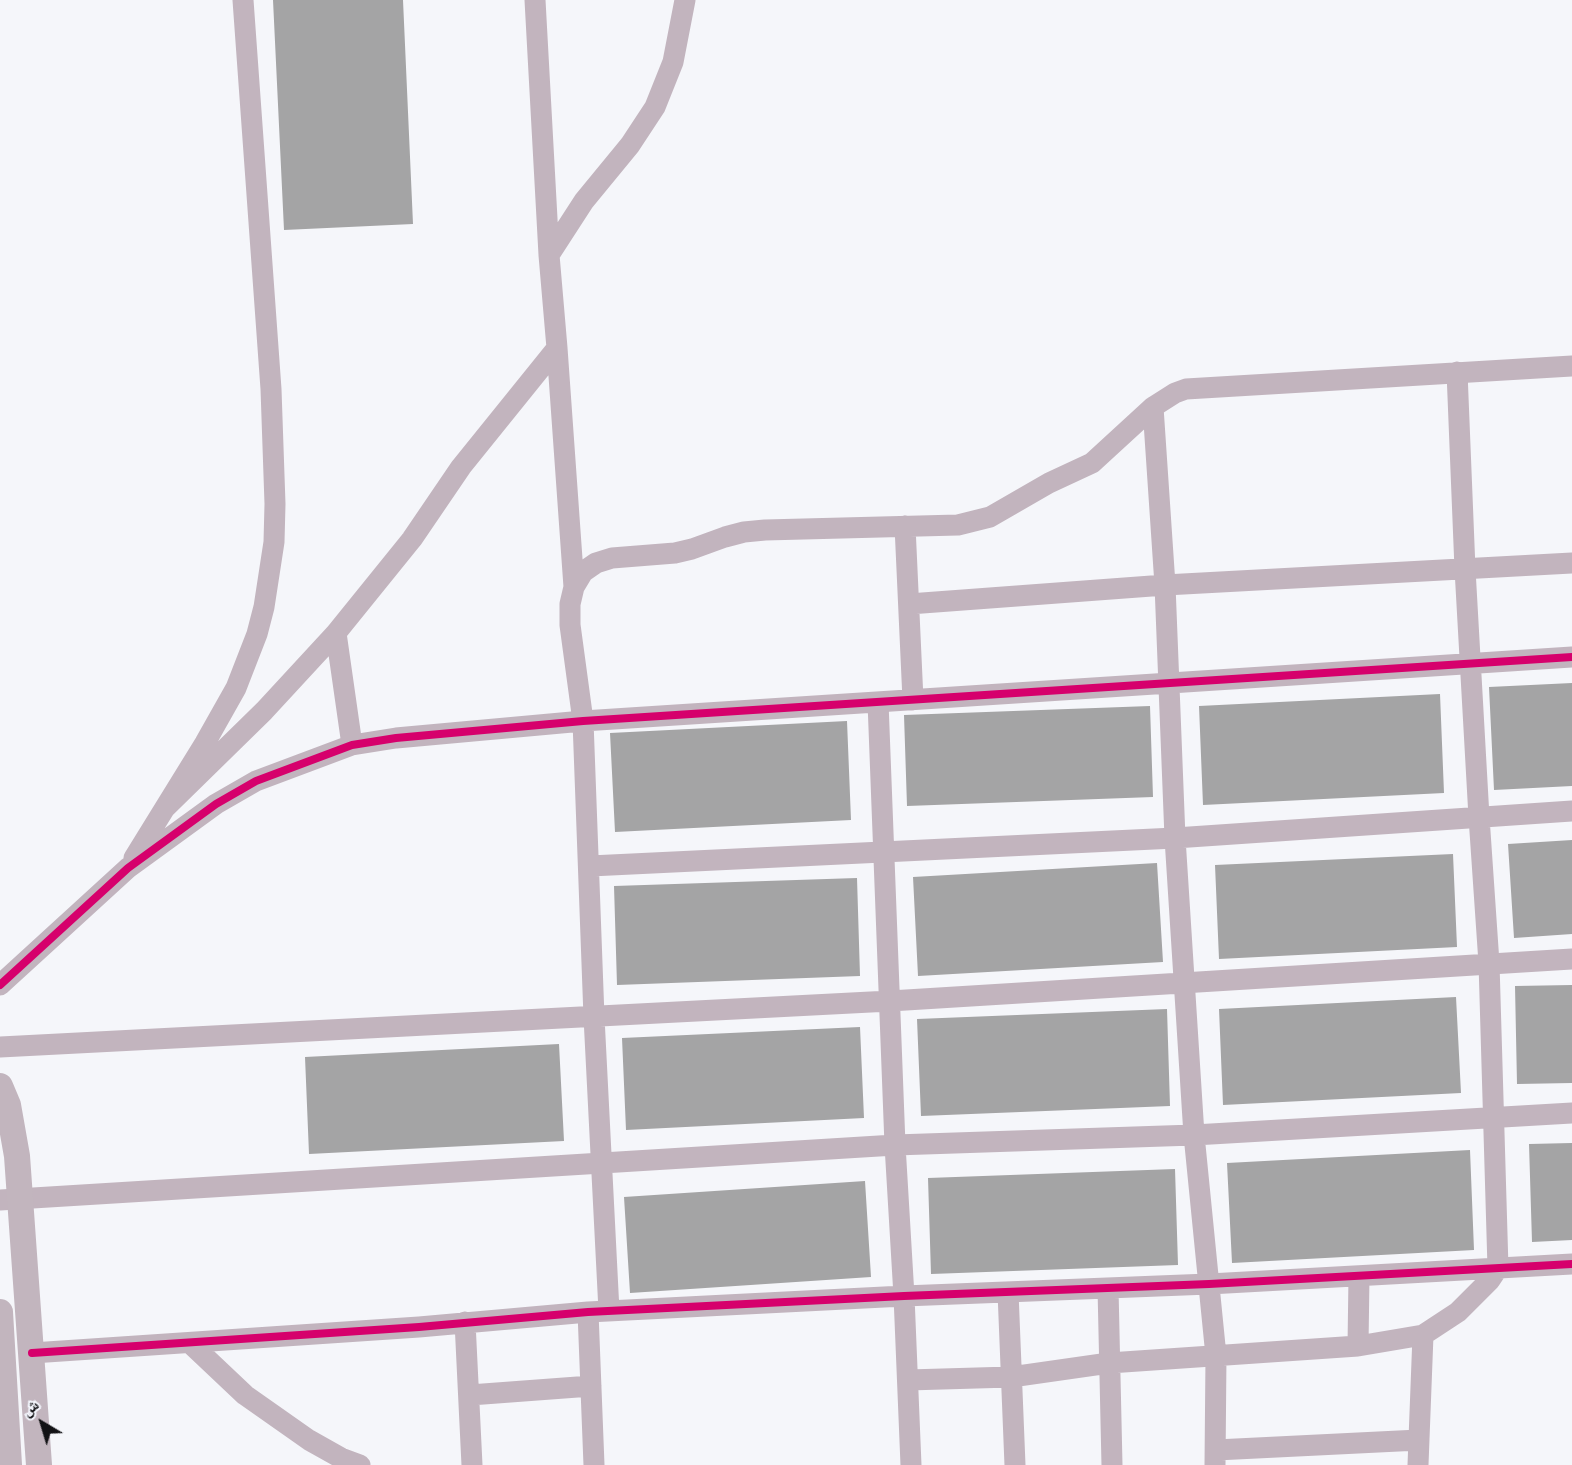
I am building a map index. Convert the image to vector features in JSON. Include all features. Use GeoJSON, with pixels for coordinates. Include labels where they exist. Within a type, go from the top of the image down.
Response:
{"type":"FeatureCollection","features":[{"type":"Feature","properties":{"kind":"main road"},"geometry":{"type":"LineString","coordinates":[[0,1086],[8,1105],[14,1131],[10,1200],[32,1353],[39,1465]]}},
{"type":"Feature","properties":{"kind":"main road"},"geometry":{"type":"LineString","coordinates":[[0,1312],[9,1465]]}},
{"type":"Feature","properties":{"kind":"street"},"geometry":{"type":"LineString","coordinates":[[128,868],[223,713],[248,660],[264,607],[274,542],[271,389],[243,0]]}},
{"type":"Feature","properties":{"kind":"street"},"geometry":{"type":"LineString","coordinates":[[536,0],[549,255],[574,587],[570,604],[570,625],[583,721],[594,1017],[603,1163],[598,1312],[591,1386],[594,1465]]}},
{"type":"Feature","properties":{"kind":"street"},"geometry":{"type":"LineString","coordinates":[[549,255],[584,201],[630,145],[655,107],[673,62],[685,0]]}},
{"type":"Feature","properties":{"kind":"street"},"geometry":{"type":"LineString","coordinates":[[166,807],[264,711],[336,633],[412,539],[461,467],[557,348]]}},
{"type":"Feature","properties":{"kind":"street"},"geometry":{"type":"LineString","coordinates":[[574,587],[583,572],[596,562],[612,558],[675,553],[744,532],[958,525],[990,517],[1049,483],[1092,463],[1154,407],[1175,393],[1197,387],[1572,366]]}},
{"type":"Feature","properties":{"kind":"street"},"geometry":{"type":"LineString","coordinates":[[908,1380],[1011,1377],[1109,1363],[1358,1346],[1423,1335],[1458,1312],[1490,1280],[1498,1268],[1489,963],[1470,664],[1457,372]]}},
{"type":"Feature","properties":{"kind":"street"},"geometry":{"type":"LineString","coordinates":[[1154,407],[1175,838],[1194,1135],[1216,1356],[1216,1457],[1307,1455],[1419,1440]]}},
{"type":"Feature","properties":{"kind":"street"},"geometry":{"type":"LineString","coordinates":[[905,526],[913,700]]}},
{"type":"Feature","properties":{"kind":"street"},"geometry":{"type":"LineString","coordinates":[[909,604],[1164,585],[1572,563]]}},
{"type":"Feature","properties":{"kind":"street"},"geometry":{"type":"LineString","coordinates":[[336,633],[352,745]]}},
{"type":"Feature","properties":{"kind":"street"},"geometry":{"type":"LineString","coordinates":[[0,985],[128,868],[216,804],[256,781],[352,745],[396,738],[583,721],[1572,657]]}},
{"type":"Feature","properties":{"kind":"street"},"geometry":{"type":"LineString","coordinates":[[878,702],[895,1146],[911,1465]]}},
{"type":"Feature","properties":{"kind":"street"},"geometry":{"type":"LineString","coordinates":[[590,866],[1175,838],[1572,811]]}},
{"type":"Feature","properties":{"kind":"street"},"geometry":{"type":"LineString","coordinates":[[0,1047],[1185,984],[1572,958]]}},
{"type":"Feature","properties":{"kind":"street"},"geometry":{"type":"LineString","coordinates":[[10,1200],[895,1146],[1194,1135],[1572,1113]]}},
{"type":"Feature","properties":{"kind":"street"},"geometry":{"type":"LineString","coordinates":[[32,1353],[598,1312],[904,1296],[1209,1284],[1572,1264]]}},
{"type":"Feature","properties":{"kind":"street"},"geometry":{"type":"LineString","coordinates":[[1358,1346],[1359,1276]]}},
{"type":"Feature","properties":{"kind":"street"},"geometry":{"type":"LineString","coordinates":[[1108,1288],[1112,1465]]}},
{"type":"Feature","properties":{"kind":"street"},"geometry":{"type":"LineString","coordinates":[[1008,1292],[1016,1465]]}},
{"type":"Feature","properties":{"kind":"street"},"geometry":{"type":"LineString","coordinates":[[465,1322],[472,1465]]}},
{"type":"Feature","properties":{"kind":"street"},"geometry":{"type":"LineString","coordinates":[[1418,1465],[1423,1335]]}},
{"type":"Feature","properties":{"kind":"street"},"geometry":{"type":"LineString","coordinates":[[190,1343],[245,1395],[309,1440],[341,1458],[360,1465]]}},
{"type":"Feature","properties":{"kind":"street"},"geometry":{"type":"LineString","coordinates":[[470,1395],[591,1386]]}},
{"type":"Feature","properties":{"kind":"building"},"geometry":{"type":"Polygon","coordinates":[[[273,0],[403,0],[413,224],[284,230],[273,0]]]}},
{"type":"Feature","properties":{"kind":"building"},"geometry":{"type":"Polygon","coordinates":[[[1572,683],[1572,786],[1494,790],[1489,687],[1572,683]]]}},
{"type":"Feature","properties":{"kind":"building"},"geometry":{"type":"Polygon","coordinates":[[[1440,694],[1444,793],[1203,805],[1199,706],[1440,694]]]}},
{"type":"Feature","properties":{"kind":"building"},"geometry":{"type":"Polygon","coordinates":[[[1150,706],[1153,797],[907,806],[904,715],[1150,706]]]}},
{"type":"Feature","properties":{"kind":"building"},"geometry":{"type":"Polygon","coordinates":[[[847,721],[851,820],[615,832],[610,733],[847,721]]]}},
{"type":"Feature","properties":{"kind":"building"},"geometry":{"type":"Polygon","coordinates":[[[1572,840],[1572,934],[1514,938],[1508,844],[1572,840]]]}},
{"type":"Feature","properties":{"kind":"building"},"geometry":{"type":"Polygon","coordinates":[[[1453,854],[1457,947],[1219,959],[1215,865],[1453,854]]]}},
{"type":"Feature","properties":{"kind":"building"},"geometry":{"type":"Polygon","coordinates":[[[1157,863],[1163,962],[918,976],[913,877],[1157,863]]]}},
{"type":"Feature","properties":{"kind":"building"},"geometry":{"type":"Polygon","coordinates":[[[857,878],[860,976],[617,985],[614,886],[857,878]]]}},
{"type":"Feature","properties":{"kind":"building"},"geometry":{"type":"Polygon","coordinates":[[[1572,985],[1572,1083],[1517,1084],[1515,986],[1572,985]]]}},
{"type":"Feature","properties":{"kind":"building"},"geometry":{"type":"Polygon","coordinates":[[[1456,997],[1461,1093],[1223,1105],[1219,1009],[1456,997]]]}},
{"type":"Feature","properties":{"kind":"building"},"geometry":{"type":"Polygon","coordinates":[[[1167,1009],[1170,1106],[921,1116],[917,1019],[1167,1009]]]}},
{"type":"Feature","properties":{"kind":"building"},"geometry":{"type":"Polygon","coordinates":[[[860,1027],[864,1118],[626,1130],[622,1038],[860,1027]]]}},
{"type":"Feature","properties":{"kind":"building"},"geometry":{"type":"Polygon","coordinates":[[[559,1044],[564,1141],[309,1154],[305,1057],[559,1044]]]}},
{"type":"Feature","properties":{"kind":"building"},"geometry":{"type":"Polygon","coordinates":[[[1572,1143],[1572,1240],[1532,1242],[1529,1144],[1572,1143]]]}},
{"type":"Feature","properties":{"kind":"building"},"geometry":{"type":"Polygon","coordinates":[[[1470,1150],[1474,1250],[1232,1263],[1227,1163],[1470,1150]]]}},
{"type":"Feature","properties":{"kind":"building"},"geometry":{"type":"Polygon","coordinates":[[[1175,1169],[1178,1265],[931,1274],[928,1178],[1175,1169]]]}},
{"type":"Feature","properties":{"kind":"building"},"geometry":{"type":"Polygon","coordinates":[[[865,1181],[871,1277],[630,1293],[624,1197],[865,1181]]]}},
{"type":"Feature","properties":{"kind":"cycle path"},"geometry":{"type":"LineString","coordinates":[[0,985],[128,868],[216,804],[256,781],[352,745],[396,738],[583,721],[1572,657]]}},
{"type":"Feature","properties":{"kind":"cycle path"},"geometry":{"type":"LineString","coordinates":[[32,1353],[419,1327],[588,1312],[1209,1284],[1572,1264]]}}]}
